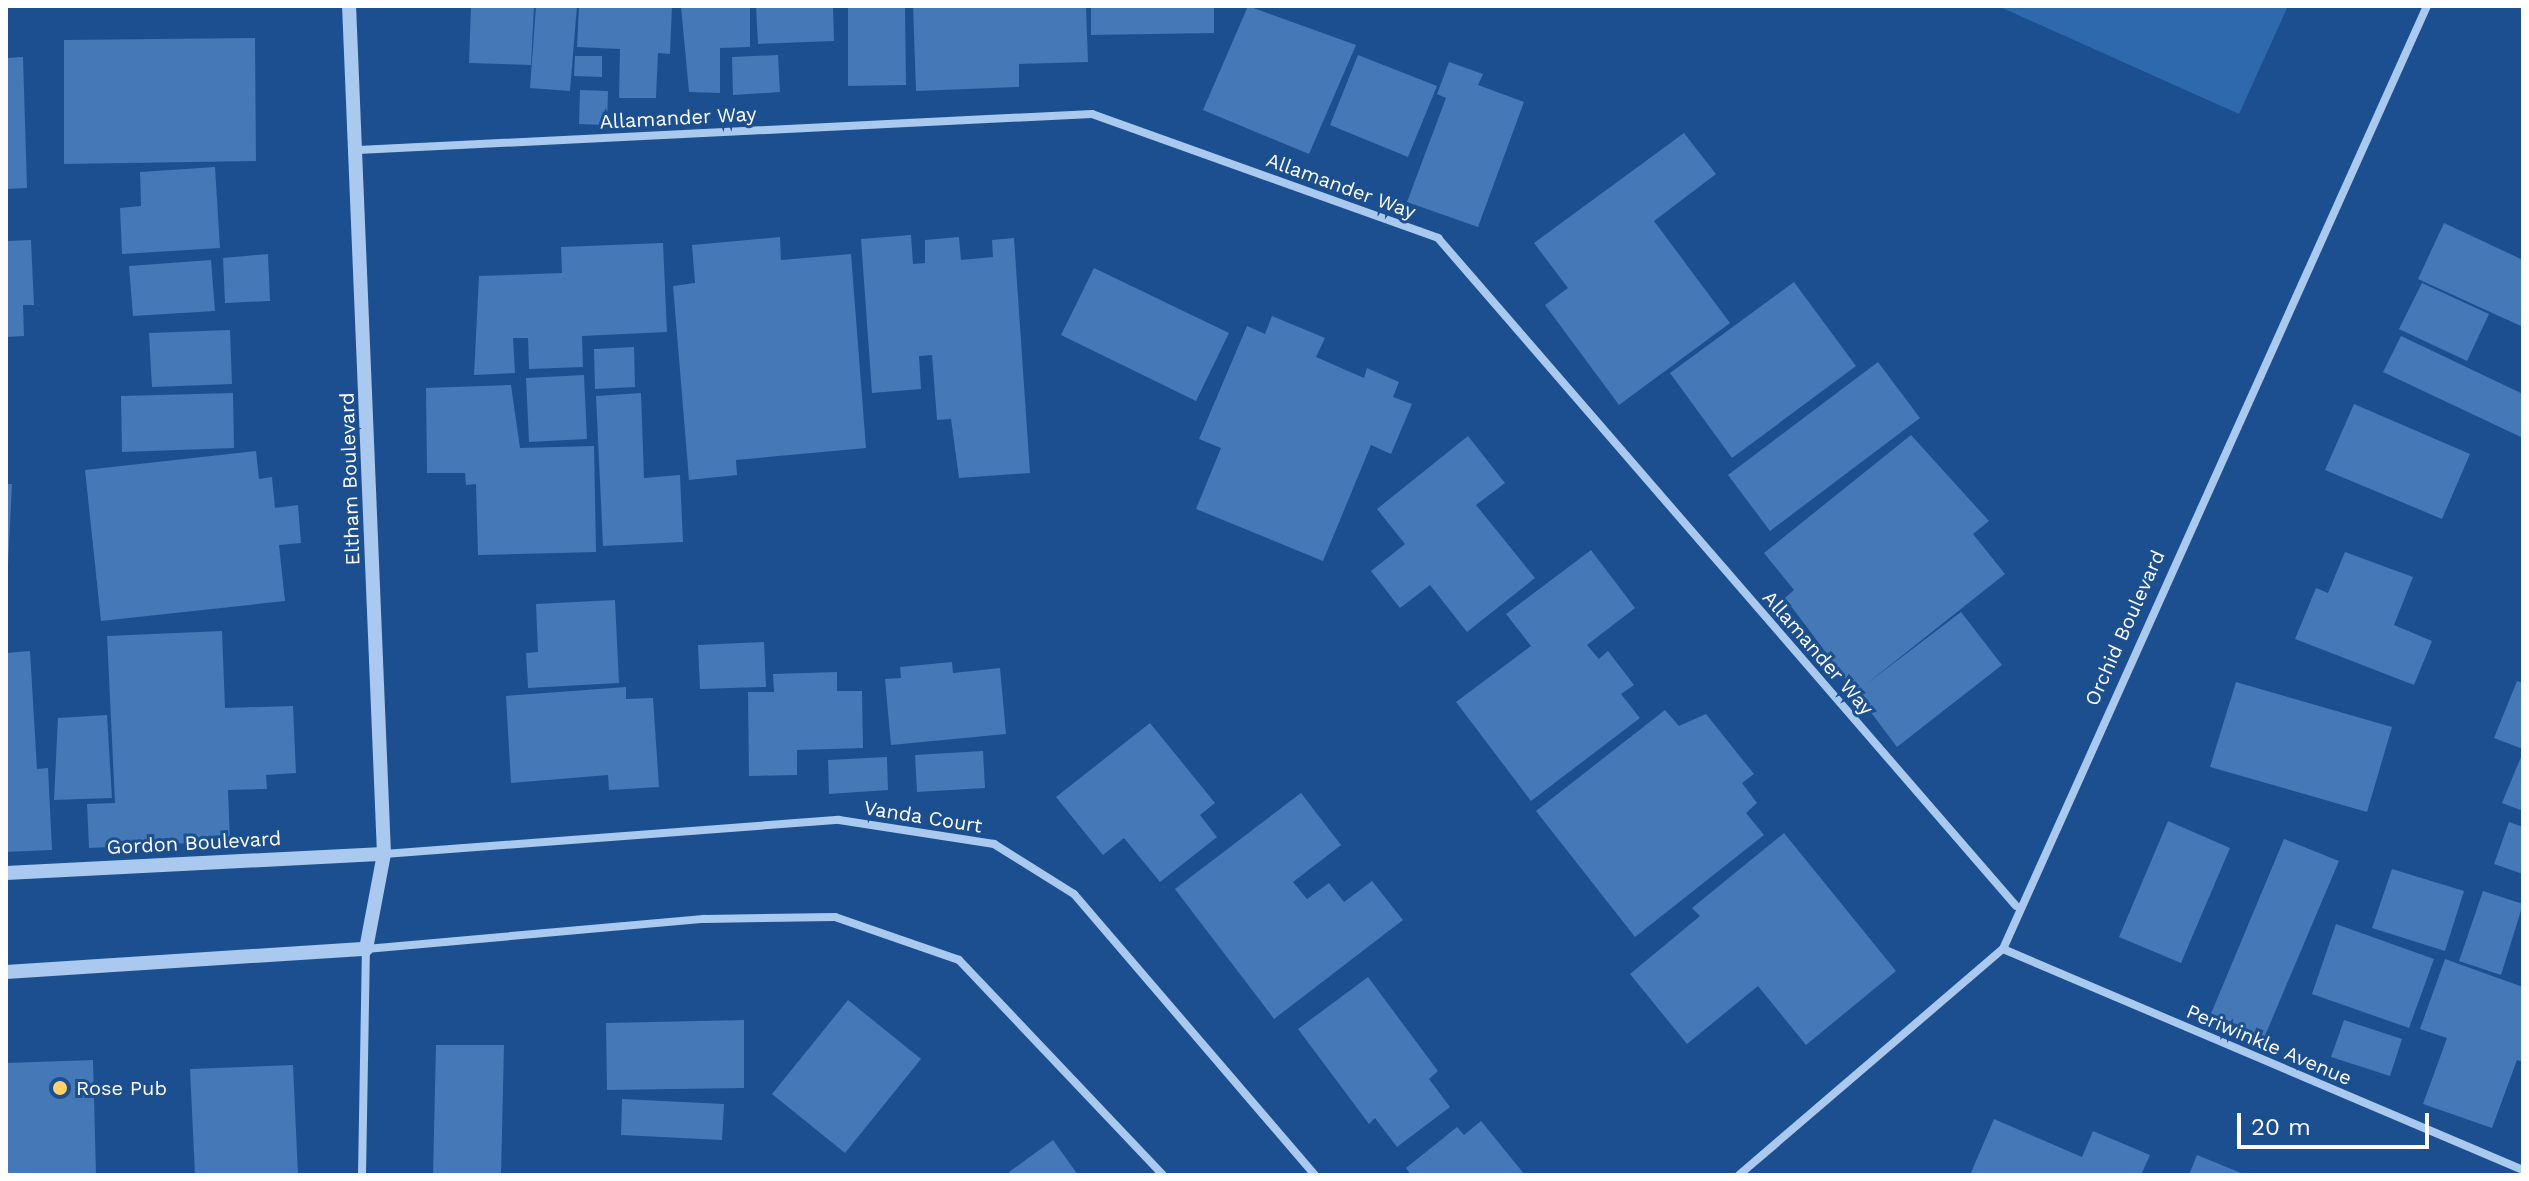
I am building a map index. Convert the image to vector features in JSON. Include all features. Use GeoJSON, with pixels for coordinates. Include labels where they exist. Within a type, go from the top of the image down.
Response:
{"type":"FeatureCollection","features":[{"type":"Feature","properties":{"kind":"street","name":"Eltham Boulevard"},"geometry":{"type":"LineString","coordinates":[[349,6],[358,150],[384,854],[366,949]]}},
{"type":"Feature","properties":{"kind":"street","name":"Orchid Boulevard"},"geometry":{"type":"LineString","coordinates":[[2003,949],[2016,906],[2427,6]]}},
{"type":"Feature","properties":{"kind":"street","name":"Allamander Way"},"geometry":{"type":"LineString","coordinates":[[358,150],[1092,114],[1438,238],[2016,906]]}},
{"type":"Feature","properties":{"kind":"street","name":"Vanda Court"},"geometry":{"type":"LineString","coordinates":[[384,854],[839,820],[994,844],[1074,894],[1315,1175]]}},
{"type":"Feature","properties":{"kind":"street","name":"Gordon Boulevard"},"geometry":{"type":"LineString","coordinates":[[6,873],[384,854]]}},
{"type":"Feature","properties":{"kind":"street"},"geometry":{"type":"LineString","coordinates":[[6,972],[366,949],[704,919],[835,917],[959,960],[1163,1175]]}},
{"type":"Feature","properties":{"kind":"street"},"geometry":{"type":"LineString","coordinates":[[362,1175],[366,949]]}},
{"type":"Feature","properties":{"kind":"street"},"geometry":{"type":"LineString","coordinates":[[1739,1175],[2003,949]]}},
{"type":"Feature","properties":{"kind":"street","name":"Periwinkle Avenue"},"geometry":{"type":"LineString","coordinates":[[2003,949],[2523,1170]]}},
{"type":"Feature","properties":{"kind":"shaded area"},"geometry":{"type":"Polygon","coordinates":[[[1998,6],[2288,6],[2239,114],[1998,6]]]}},
{"type":"Feature","properties":{"kind":"building"},"geometry":{"type":"Polygon","coordinates":[[[471,6],[534,6],[531,65],[469,63],[471,6]]]}},
{"type":"Feature","properties":{"kind":"building"},"geometry":{"type":"Polygon","coordinates":[[[536,6],[577,6],[570,91],[530,88],[536,6]]]}},
{"type":"Feature","properties":{"kind":"building"},"geometry":{"type":"Polygon","coordinates":[[[579,6],[672,6],[670,54],[658,53],[656,98],[619,98],[620,49],[577,47],[579,6]]]}},
{"type":"Feature","properties":{"kind":"building"},"geometry":{"type":"Polygon","coordinates":[[[681,6],[750,6],[750,47],[720,48],[720,93],[689,92],[681,6]]]}},
{"type":"Feature","properties":{"kind":"building"},"geometry":{"type":"Polygon","coordinates":[[[756,6],[833,6],[834,41],[758,44],[756,6]]]}},
{"type":"Feature","properties":{"kind":"building"},"geometry":{"type":"Polygon","coordinates":[[[848,6],[905,6],[906,85],[848,86],[848,6]]]}},
{"type":"Feature","properties":{"kind":"building"},"geometry":{"type":"Polygon","coordinates":[[[913,6],[1086,6],[1088,62],[1019,64],[1019,87],[916,91],[913,6]]]}},
{"type":"Feature","properties":{"kind":"building"},"geometry":{"type":"Polygon","coordinates":[[[1091,6],[1214,6],[1214,33],[1091,35],[1091,6]]]}},
{"type":"Feature","properties":{"kind":"building"},"geometry":{"type":"Polygon","coordinates":[[[1248,6],[1356,45],[1309,154],[1203,110],[1248,6]]]}},
{"type":"Feature","properties":{"kind":"building"},"geometry":{"type":"Polygon","coordinates":[[[255,38],[256,161],[64,164],[64,40],[255,38]]]}},
{"type":"Feature","properties":{"kind":"building"},"geometry":{"type":"Polygon","coordinates":[[[778,55],[780,92],[733,95],[732,57],[778,55]]]}},
{"type":"Feature","properties":{"kind":"building"},"geometry":{"type":"Polygon","coordinates":[[[1358,55],[1437,86],[1408,157],[1330,125],[1358,55]]]}},
{"type":"Feature","properties":{"kind":"building"},"geometry":{"type":"Polygon","coordinates":[[[575,56],[602,56],[602,77],[574,76],[575,56]]]}},
{"type":"Feature","properties":{"kind":"building"},"geometry":{"type":"Polygon","coordinates":[[[23,57],[27,188],[6,189],[6,58],[23,57]]]}},
{"type":"Feature","properties":{"kind":"building"},"geometry":{"type":"Polygon","coordinates":[[[1449,62],[1483,74],[1478,85],[1524,102],[1478,227],[1407,202],[1446,98],[1437,94],[1449,62]]]}},
{"type":"Feature","properties":{"kind":"building"},"geometry":{"type":"Polygon","coordinates":[[[580,90],[608,91],[607,125],[579,124],[580,90]]]}},
{"type":"Feature","properties":{"kind":"building"},"geometry":{"type":"Polygon","coordinates":[[[1684,133],[1716,174],[1654,221],[1730,323],[1619,405],[1545,305],[1568,288],[1534,243],[1684,133]]]}},
{"type":"Feature","properties":{"kind":"building"},"geometry":{"type":"Polygon","coordinates":[[[215,167],[220,248],[122,254],[120,208],[141,206],[140,172],[215,167]]]}},
{"type":"Feature","properties":{"kind":"building"},"geometry":{"type":"Polygon","coordinates":[[[2444,223],[2523,260],[2523,327],[2418,279],[2444,223]]]}},
{"type":"Feature","properties":{"kind":"building"},"geometry":{"type":"Polygon","coordinates":[[[911,235],[913,264],[925,263],[925,240],[959,237],[961,260],[993,257],[992,240],[1014,238],[1030,473],[959,478],[951,419],[937,420],[932,355],[919,356],[921,389],[872,393],[861,239],[911,235]]]}},
{"type":"Feature","properties":{"kind":"building"},"geometry":{"type":"Polygon","coordinates":[[[780,237],[781,260],[851,254],[866,448],[736,460],[737,475],[689,480],[673,286],[695,283],[692,245],[780,237]]]}},
{"type":"Feature","properties":{"kind":"building"},"geometry":{"type":"Polygon","coordinates":[[[31,240],[34,305],[23,305],[24,336],[6,337],[6,241],[31,240]]]}},
{"type":"Feature","properties":{"kind":"building"},"geometry":{"type":"Polygon","coordinates":[[[663,243],[667,332],[582,336],[583,367],[529,369],[528,338],[513,338],[515,373],[474,375],[479,276],[562,273],[561,247],[663,243]]]}},
{"type":"Feature","properties":{"kind":"building"},"geometry":{"type":"Polygon","coordinates":[[[268,254],[270,301],[225,303],[223,258],[268,254]]]}},
{"type":"Feature","properties":{"kind":"building"},"geometry":{"type":"Polygon","coordinates":[[[211,260],[215,311],[133,316],[129,266],[211,260]]]}},
{"type":"Feature","properties":{"kind":"building"},"geometry":{"type":"Polygon","coordinates":[[[1094,268],[1229,333],[1196,401],[1061,335],[1094,268]]]}},
{"type":"Feature","properties":{"kind":"building"},"geometry":{"type":"Polygon","coordinates":[[[1794,282],[1856,366],[1732,458],[1670,373],[1794,282]]]}},
{"type":"Feature","properties":{"kind":"building"},"geometry":{"type":"Polygon","coordinates":[[[2422,283],[2489,314],[2467,361],[2399,329],[2422,283]]]}},
{"type":"Feature","properties":{"kind":"building"},"geometry":{"type":"Polygon","coordinates":[[[1272,316],[1325,338],[1316,357],[1364,378],[1367,368],[1399,382],[1393,397],[1412,404],[1391,454],[1371,445],[1323,561],[1196,509],[1221,448],[1199,439],[1247,326],[1265,334],[1272,316]]]}},
{"type":"Feature","properties":{"kind":"building"},"geometry":{"type":"Polygon","coordinates":[[[230,330],[232,384],[152,387],[149,333],[230,330]]]}},
{"type":"Feature","properties":{"kind":"building"},"geometry":{"type":"Polygon","coordinates":[[[2401,336],[2523,394],[2523,438],[2383,372],[2401,336]]]}},
{"type":"Feature","properties":{"kind":"building"},"geometry":{"type":"Polygon","coordinates":[[[634,347],[635,387],[595,389],[594,349],[634,347]]]}},
{"type":"Feature","properties":{"kind":"building"},"geometry":{"type":"Polygon","coordinates":[[[1878,362],[1920,418],[1770,531],[1728,475],[1878,362]]]}},
{"type":"Feature","properties":{"kind":"building"},"geometry":{"type":"Polygon","coordinates":[[[584,375],[587,439],[529,442],[526,378],[584,375]]]}},
{"type":"Feature","properties":{"kind":"building"},"geometry":{"type":"Polygon","coordinates":[[[511,385],[520,448],[594,446],[596,552],[478,555],[476,484],[466,485],[465,473],[427,473],[426,388],[511,385]]]}},
{"type":"Feature","properties":{"kind":"building"},"geometry":{"type":"Polygon","coordinates":[[[233,393],[234,448],[122,452],[121,396],[233,393]]]}},
{"type":"Feature","properties":{"kind":"building"},"geometry":{"type":"Polygon","coordinates":[[[641,393],[644,478],[680,475],[683,542],[603,546],[596,396],[641,393]]]}},
{"type":"Feature","properties":{"kind":"building"},"geometry":{"type":"Polygon","coordinates":[[[2354,404],[2470,454],[2442,519],[2325,470],[2354,404]]]}},
{"type":"Feature","properties":{"kind":"building"},"geometry":{"type":"Polygon","coordinates":[[[1911,435],[1989,521],[1973,534],[2005,574],[1865,685],[1961,612],[2002,665],[1897,747],[1785,598],[1794,590],[1764,553],[1911,435]]]}},
{"type":"Feature","properties":{"kind":"building"},"geometry":{"type":"Polygon","coordinates":[[[1468,436],[1505,483],[1476,505],[1535,578],[1467,632],[1430,585],[1400,608],[1371,571],[1405,544],[1377,509],[1468,436]]]}},
{"type":"Feature","properties":{"kind":"building"},"geometry":{"type":"Polygon","coordinates":[[[256,451],[259,479],[272,477],[275,508],[298,505],[301,543],[279,545],[285,601],[101,621],[85,470],[256,451]]]}},
{"type":"Feature","properties":{"kind":"building"},"geometry":{"type":"Polygon","coordinates":[[[6,484],[12,484],[8,565],[6,565],[6,484]]]}},
{"type":"Feature","properties":{"kind":"building"},"geometry":{"type":"Polygon","coordinates":[[[1591,550],[1635,608],[1587,645],[1599,659],[1608,651],[1634,685],[1621,694],[1640,718],[1531,801],[1456,702],[1531,646],[1506,614],[1591,550]]]}},
{"type":"Feature","properties":{"kind":"building"},"geometry":{"type":"Polygon","coordinates":[[[2345,552],[2413,577],[2394,625],[2432,641],[2414,685],[2295,639],[2316,588],[2328,593],[2345,552]]]}},
{"type":"Feature","properties":{"kind":"building"},"geometry":{"type":"Polygon","coordinates":[[[615,600],[619,683],[528,688],[526,653],[538,652],[536,604],[615,600]]]}},
{"type":"Feature","properties":{"kind":"building"},"geometry":{"type":"Polygon","coordinates":[[[222,631],[225,708],[293,706],[296,773],[266,775],[267,789],[228,790],[230,841],[89,848],[87,804],[115,803],[107,636],[222,631]]]}},
{"type":"Feature","properties":{"kind":"building"},"geometry":{"type":"Polygon","coordinates":[[[764,642],[766,687],[700,689],[698,645],[764,642]]]}},
{"type":"Feature","properties":{"kind":"building"},"geometry":{"type":"Polygon","coordinates":[[[30,651],[37,769],[48,768],[52,850],[6,852],[6,653],[30,651]]]}},
{"type":"Feature","properties":{"kind":"building"},"geometry":{"type":"Polygon","coordinates":[[[952,662],[953,673],[1000,668],[1006,734],[891,745],[885,679],[901,678],[900,667],[952,662]]]}},
{"type":"Feature","properties":{"kind":"building"},"geometry":{"type":"Polygon","coordinates":[[[837,672],[837,691],[862,691],[863,748],[797,750],[797,775],[749,776],[748,692],[774,692],[773,674],[837,672]]]}},
{"type":"Feature","properties":{"kind":"building"},"geometry":{"type":"Polygon","coordinates":[[[2517,681],[2523,683],[2523,749],[2494,738],[2517,681]]]}},
{"type":"Feature","properties":{"kind":"building"},"geometry":{"type":"Polygon","coordinates":[[[2236,682],[2392,727],[2367,812],[2210,767],[2236,682]]]}},
{"type":"Feature","properties":{"kind":"building"},"geometry":{"type":"Polygon","coordinates":[[[626,687],[626,699],[653,698],[659,787],[609,790],[608,775],[511,783],[506,696],[626,687]]]}},
{"type":"Feature","properties":{"kind":"building"},"geometry":{"type":"Polygon","coordinates":[[[1665,710],[1679,726],[1706,714],[1754,774],[1742,783],[1757,803],[1746,813],[1764,835],[1635,937],[1536,811],[1665,710]]]}},
{"type":"Feature","properties":{"kind":"building"},"geometry":{"type":"Polygon","coordinates":[[[107,715],[112,798],[54,800],[58,718],[107,715]]]}},
{"type":"Feature","properties":{"kind":"building"},"geometry":{"type":"Polygon","coordinates":[[[1150,723],[1215,803],[1200,815],[1217,837],[1160,882],[1124,838],[1103,855],[1056,797],[1150,723]]]}},
{"type":"Feature","properties":{"kind":"building"},"geometry":{"type":"Polygon","coordinates":[[[983,751],[985,788],[917,792],[915,755],[983,751]]]}},
{"type":"Feature","properties":{"kind":"building"},"geometry":{"type":"Polygon","coordinates":[[[2523,752],[2523,811],[2502,803],[2523,752]]]}},
{"type":"Feature","properties":{"kind":"building"},"geometry":{"type":"Polygon","coordinates":[[[887,757],[888,790],[829,794],[828,760],[887,757]]]}},
{"type":"Feature","properties":{"kind":"building"},"geometry":{"type":"Polygon","coordinates":[[[1301,793],[1341,845],[1293,882],[1307,899],[1329,883],[1344,902],[1372,881],[1403,920],[1274,1019],[1175,889],[1301,793]]]}},
{"type":"Feature","properties":{"kind":"building"},"geometry":{"type":"Polygon","coordinates":[[[2168,821],[2230,848],[2181,963],[2119,937],[2168,821]]]}},
{"type":"Feature","properties":{"kind":"building"},"geometry":{"type":"Polygon","coordinates":[[[2509,822],[2523,827],[2523,874],[2494,864],[2509,822]]]}},
{"type":"Feature","properties":{"kind":"building"},"geometry":{"type":"Polygon","coordinates":[[[1784,833],[1896,971],[1806,1045],[1758,986],[1687,1044],[1630,974],[1700,916],[1692,908],[1784,833]]]}},
{"type":"Feature","properties":{"kind":"building"},"geometry":{"type":"Polygon","coordinates":[[[2284,839],[2339,861],[2264,1038],[2210,1016],[2284,839]]]}},
{"type":"Feature","properties":{"kind":"building"},"geometry":{"type":"Polygon","coordinates":[[[2392,869],[2464,891],[2445,951],[2372,928],[2392,869]]]}},
{"type":"Feature","properties":{"kind":"building"},"geometry":{"type":"Polygon","coordinates":[[[2483,891],[2523,904],[2501,975],[2459,961],[2483,891]]]}},
{"type":"Feature","properties":{"kind":"building"},"geometry":{"type":"Polygon","coordinates":[[[2336,924],[2434,959],[2409,1028],[2312,994],[2336,924]]]}},
{"type":"Feature","properties":{"kind":"building"},"geometry":{"type":"Polygon","coordinates":[[[2445,959],[2523,987],[2523,1062],[2517,1060],[2492,1128],[2423,1104],[2447,1038],[2420,1029],[2445,959]]]}},
{"type":"Feature","properties":{"kind":"building"},"geometry":{"type":"Polygon","coordinates":[[[1368,977],[1438,1071],[1429,1079],[1450,1107],[1397,1147],[1375,1118],[1369,1124],[1298,1029],[1368,977]]]}},
{"type":"Feature","properties":{"kind":"building"},"geometry":{"type":"Polygon","coordinates":[[[848,1000],[921,1059],[845,1153],[772,1094],[848,1000]]]}},
{"type":"Feature","properties":{"kind":"building"},"geometry":{"type":"Polygon","coordinates":[[[744,1020],[744,1088],[607,1090],[606,1023],[744,1020]]]}},
{"type":"Feature","properties":{"kind":"building"},"geometry":{"type":"Polygon","coordinates":[[[2344,1020],[2402,1039],[2390,1076],[2331,1057],[2344,1020]]]}},
{"type":"Feature","properties":{"kind":"building"},"geometry":{"type":"Polygon","coordinates":[[[436,1045],[504,1045],[501,1175],[433,1175],[436,1045]]]}},
{"type":"Feature","properties":{"kind":"building"},"geometry":{"type":"Polygon","coordinates":[[[93,1060],[96,1175],[6,1175],[6,1063],[93,1060]]]}},
{"type":"Feature","properties":{"kind":"building"},"geometry":{"type":"Polygon","coordinates":[[[293,1065],[298,1175],[195,1175],[190,1069],[293,1065]]]}},
{"type":"Feature","properties":{"kind":"building"},"geometry":{"type":"Polygon","coordinates":[[[622,1099],[724,1104],[722,1140],[621,1135],[622,1099]]]}},
{"type":"Feature","properties":{"kind":"building"},"geometry":{"type":"Polygon","coordinates":[[[1994,1119],[2082,1157],[2093,1131],[2150,1155],[2141,1175],[1970,1175],[1994,1119]]]}},
{"type":"Feature","properties":{"kind":"building"},"geometry":{"type":"Polygon","coordinates":[[[1481,1121],[1525,1175],[1411,1175],[1406,1168],[1457,1127],[1464,1135],[1481,1121]]]}},
{"type":"Feature","properties":{"kind":"building"},"geometry":{"type":"Polygon","coordinates":[[[1053,1140],[1078,1175],[1011,1175],[1009,1172],[1053,1140]]]}},
{"type":"Feature","properties":{"kind":"building"},"geometry":{"type":"Polygon","coordinates":[[[2197,1155],[2246,1175],[2189,1175],[2197,1155]]]}},
{"type":"Feature","properties":{"kind":"place","name":"Rose Pub"},"geometry":{"type":"Point","coordinates":[60,1088]}}]}
